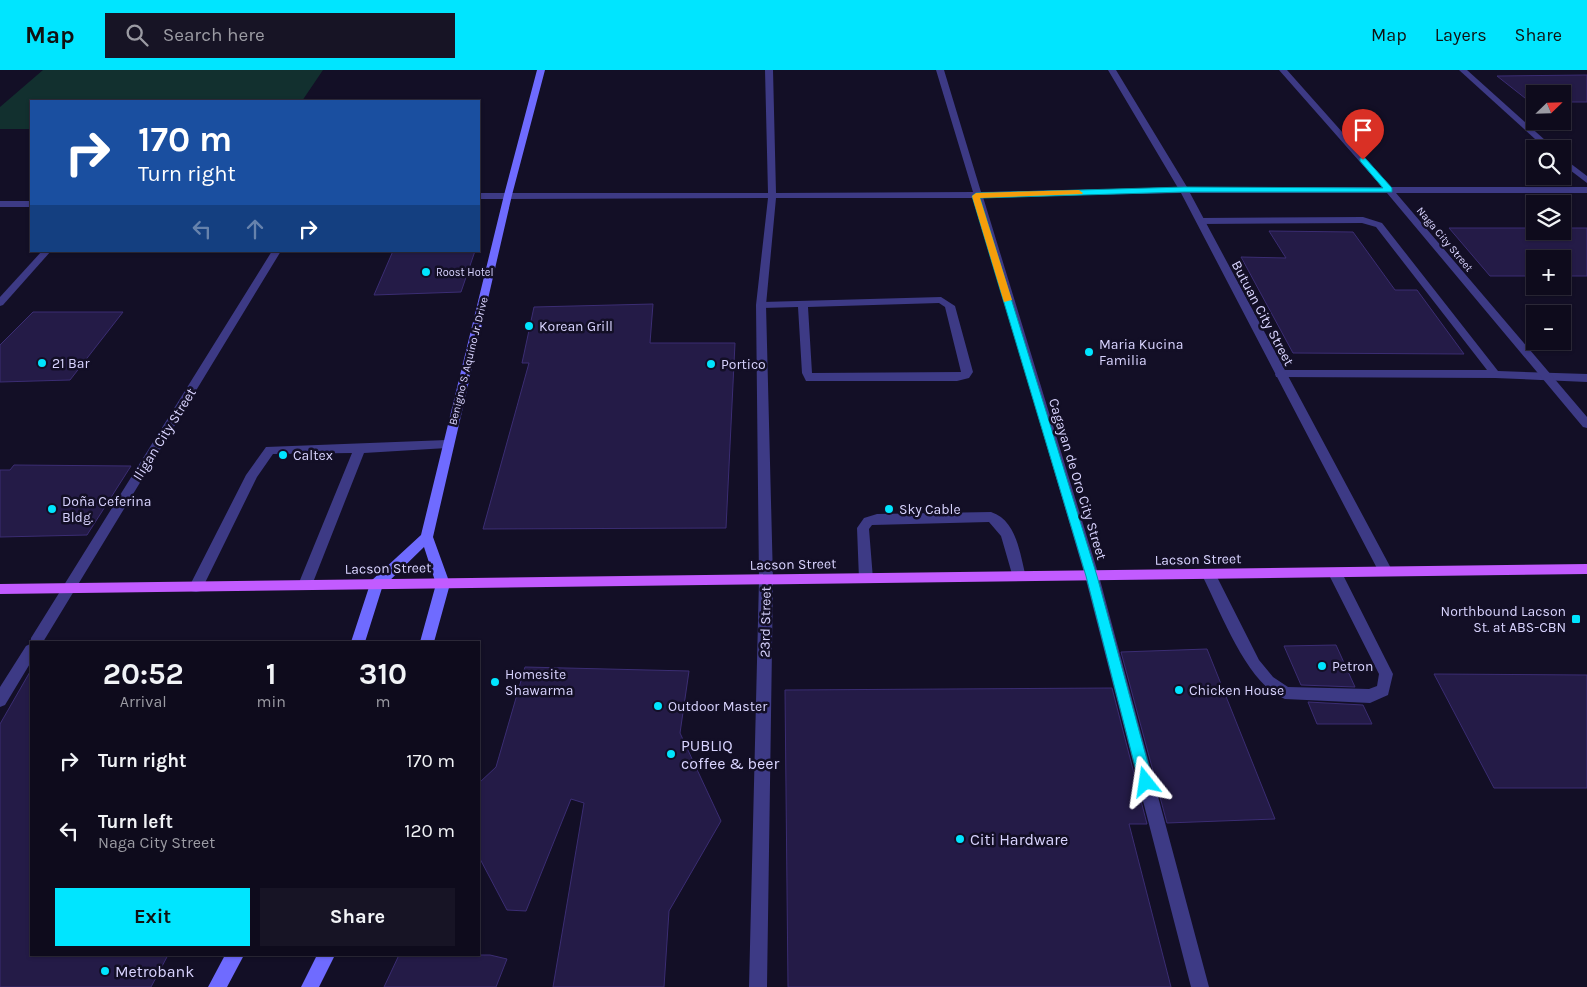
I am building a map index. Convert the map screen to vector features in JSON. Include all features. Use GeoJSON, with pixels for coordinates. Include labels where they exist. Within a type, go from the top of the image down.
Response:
{"type":"FeatureCollection","features":[{"type":"Feature","properties":{"kind":"main road","name":"Benigno S. Aquino Jr. Drive"},"geometry":{"type":"LineString","coordinates":[[442,584],[427,537],[447,444],[508,196],[542,70]]}},
{"type":"Feature","properties":{"kind":"main road"},"geometry":{"type":"LineString","coordinates":[[358,641],[376,584],[427,537]]}},
{"type":"Feature","properties":{"kind":"main road","name":"Lacson Street"},"geometry":{"type":"LineString","coordinates":[[0,589],[1587,569]]}},
{"type":"Feature","properties":{"kind":"main road"},"geometry":{"type":"LineString","coordinates":[[427,641],[442,584]]}},
{"type":"Feature","properties":{"kind":"main road"},"geometry":{"type":"LineString","coordinates":[[217,987],[234,956]]}},
{"type":"Feature","properties":{"kind":"main road"},"geometry":{"type":"LineString","coordinates":[[310,987],[326,956]]}},
{"type":"Feature","properties":{"kind":"street","name":"23rd Street"},"geometry":{"type":"LineString","coordinates":[[758,987],[766,580],[761,305],[772,197],[769,70]]}},
{"type":"Feature","properties":{"kind":"street","name":"Cagayan de Oro City Street"},"geometry":{"type":"LineString","coordinates":[[940,70],[976,196],[1092,576],[1200,987]]}},
{"type":"Feature","properties":{"kind":"street","name":"Butuan City Street"},"geometry":{"type":"LineString","coordinates":[[1112,70],[1184,190],[1386,572]]}},
{"type":"Feature","properties":{"kind":"street","name":"Naga City Street"},"geometry":{"type":"LineString","coordinates":[[1283,70],[1389,190],[1587,424]]}},
{"type":"Feature","properties":{"kind":"street"},"geometry":{"type":"LineString","coordinates":[[1463,70],[1541,140]]}},
{"type":"Feature","properties":{"kind":"street"},"geometry":{"type":"LineString","coordinates":[[1571,167],[1587,180]]}},
{"type":"Feature","properties":{"kind":"street"},"geometry":{"type":"LineString","coordinates":[[480,196],[976,196],[1184,190],[1587,190]]}},
{"type":"Feature","properties":{"kind":"street"},"geometry":{"type":"LineString","coordinates":[[0,204],[30,204]]}},
{"type":"Feature","properties":{"kind":"street"},"geometry":{"type":"LineString","coordinates":[[1200,221],[1363,220],[1379,226],[1495,374]]}},
{"type":"Feature","properties":{"kind":"street"},"geometry":{"type":"LineString","coordinates":[[0,303],[46,252]]}},
{"type":"Feature","properties":{"kind":"street","name":"Iligan City Street"},"geometry":{"type":"LineString","coordinates":[[37,641],[276,252]]}},
{"type":"Feature","properties":{"kind":"street"},"geometry":{"type":"LineString","coordinates":[[761,305],[802,303],[946,302],[950,306],[968,372],[957,377],[810,378],[807,373],[802,303]]}},
{"type":"Feature","properties":{"kind":"street"},"geometry":{"type":"LineString","coordinates":[[1280,374],[1495,374],[1587,378]]}},
{"type":"Feature","properties":{"kind":"street"},"geometry":{"type":"LineString","coordinates":[[196,587],[252,475],[270,450],[360,449],[447,444]]}},
{"type":"Feature","properties":{"kind":"street"},"geometry":{"type":"LineString","coordinates":[[305,585],[360,449]]}},
{"type":"Feature","properties":{"kind":"street"},"geometry":{"type":"LineString","coordinates":[[866,579],[863,528],[868,521],[877,519],[991,517],[999,521],[1007,531],[1019,577]]}},
{"type":"Feature","properties":{"kind":"street"},"geometry":{"type":"LineString","coordinates":[[1209,575],[1254,664],[1268,681],[1285,693],[1370,696],[1383,690],[1386,674],[1335,573]]}},
{"type":"Feature","properties":{"kind":"street"},"geometry":{"type":"LineString","coordinates":[[0,700],[30,652]]}},
{"type":"Feature","properties":{"kind":"green space"},"geometry":{"type":"Polygon","coordinates":[[[43,70],[323,70],[303,100],[30,100],[30,129],[0,129],[0,107],[43,70]]]}},
{"type":"Feature","properties":{"kind":"building"},"geometry":{"type":"Polygon","coordinates":[[[1587,75],[1587,102],[1571,102],[1571,85],[1526,85],[1526,99],[1497,76],[1587,75]]]}},
{"type":"Feature","properties":{"kind":"building"},"geometry":{"type":"Polygon","coordinates":[[[1449,228],[1526,228],[1526,240],[1571,240],[1571,228],[1587,228],[1587,276],[1571,276],[1571,250],[1526,250],[1526,276],[1490,276],[1449,228]]]}},
{"type":"Feature","properties":{"kind":"building"},"geometry":{"type":"Polygon","coordinates":[[[1269,231],[1353,232],[1395,290],[1417,290],[1464,354],[1293,353],[1241,257],[1286,258],[1269,231]]]}},
{"type":"Feature","properties":{"kind":"building","name":"Roost Hotel"},"geometry":{"type":"Polygon","coordinates":[[[393,252],[475,252],[461,292],[374,295],[393,252]]]}},
{"type":"Feature","properties":{"kind":"building"},"geometry":{"type":"Polygon","coordinates":[[[653,304],[650,343],[735,343],[726,528],[483,529],[529,363],[522,363],[534,307],[653,304]]]}},
{"type":"Feature","properties":{"kind":"building","name":"21 Bar"},"geometry":{"type":"Polygon","coordinates":[[[33,312],[123,312],[70,380],[0,382],[0,345],[33,312]]]}},
{"type":"Feature","properties":{"kind":"building","name":"Doña Ceferina Bldg."},"geometry":{"type":"Polygon","coordinates":[[[14,465],[131,466],[87,535],[0,537],[0,470],[10,470],[14,465]]]}},
{"type":"Feature","properties":{"kind":"building"},"geometry":{"type":"Polygon","coordinates":[[[1336,645],[1355,687],[1301,685],[1284,646],[1336,645]]]}},
{"type":"Feature","properties":{"kind":"building"},"geometry":{"type":"Polygon","coordinates":[[[1207,649],[1275,819],[1167,823],[1121,652],[1207,649]]]}},
{"type":"Feature","properties":{"kind":"building"},"geometry":{"type":"Polygon","coordinates":[[[525,667],[689,671],[680,733],[721,821],[669,911],[664,987],[553,987],[584,803],[571,799],[526,911],[507,910],[480,859],[480,782],[496,767],[525,667]]]}},
{"type":"Feature","properties":{"kind":"building"},"geometry":{"type":"Polygon","coordinates":[[[30,672],[30,956],[167,956],[151,987],[0,987],[0,724],[30,672]]]}},
{"type":"Feature","properties":{"kind":"building"},"geometry":{"type":"Polygon","coordinates":[[[1434,674],[1587,675],[1587,788],[1494,788],[1434,674]]]}},
{"type":"Feature","properties":{"kind":"building","name":"Citi Hardware"},"geometry":{"type":"Polygon","coordinates":[[[1112,688],[1147,824],[1129,824],[1171,987],[788,987],[785,690],[1112,688]]]}},
{"type":"Feature","properties":{"kind":"building"},"geometry":{"type":"Polygon","coordinates":[[[1308,702],[1363,705],[1372,724],[1317,724],[1308,702]]]}},
{"type":"Feature","properties":{"kind":"building"},"geometry":{"type":"Polygon","coordinates":[[[490,955],[507,959],[496,987],[384,987],[399,956],[490,955]]]}},
{"type":"Feature","properties":{"kind":"slow traffic"},"geometry":{"type":"LineString","coordinates":[[1007,300],[976,196],[1079,193]]}},
{"type":"Feature","properties":{"kind":"place","name":"Roost Hotel"},"geometry":{"type":"Point","coordinates":[426,272]}},
{"type":"Feature","properties":{"kind":"place","name":"Korean Grill"},"geometry":{"type":"Point","coordinates":[529,326]}},
{"type":"Feature","properties":{"kind":"place","name":"Maria Kucina Familia"},"geometry":{"type":"Point","coordinates":[1089,352]}},
{"type":"Feature","properties":{"kind":"place","name":"21 Bar"},"geometry":{"type":"Point","coordinates":[42,363]}},
{"type":"Feature","properties":{"kind":"place","name":"Portico"},"geometry":{"type":"Point","coordinates":[711,364]}},
{"type":"Feature","properties":{"kind":"place","name":"Caltex"},"geometry":{"type":"Point","coordinates":[283,455]}},
{"type":"Feature","properties":{"kind":"place","name":"Doña Ceferina Bldg."},"geometry":{"type":"Point","coordinates":[52,509]}},
{"type":"Feature","properties":{"kind":"place","name":"Sky Cable"},"geometry":{"type":"Point","coordinates":[889,509]}},
{"type":"Feature","properties":{"kind":"place","name":"Northbound Lacson St. at ABS-CBN"},"geometry":{"type":"Point","coordinates":[1576,619]}},
{"type":"Feature","properties":{"kind":"place","name":"Petron"},"geometry":{"type":"Point","coordinates":[1322,666]}},
{"type":"Feature","properties":{"kind":"place","name":"Homesite Shawarma"},"geometry":{"type":"Point","coordinates":[495,682]}},
{"type":"Feature","properties":{"kind":"place","name":"Chicken House"},"geometry":{"type":"Point","coordinates":[1179,690]}},
{"type":"Feature","properties":{"kind":"place","name":"Outdoor Master"},"geometry":{"type":"Point","coordinates":[658,706]}},
{"type":"Feature","properties":{"kind":"place","name":"PUBLIQ coffee & beer"},"geometry":{"type":"Point","coordinates":[671,754]}},
{"type":"Feature","properties":{"kind":"place","name":"Citi Hardware"},"geometry":{"type":"Point","coordinates":[960,839]}},
{"type":"Feature","properties":{"kind":"place","name":"Metrobank"},"geometry":{"type":"Point","coordinates":[105,971]}},
{"type":"Feature","properties":{"kind":"route"},"geometry":{"type":"LineString","coordinates":[[1146,782],[1092,576],[976,196],[1184,190],[1389,190],[1363,160]]}}]}
